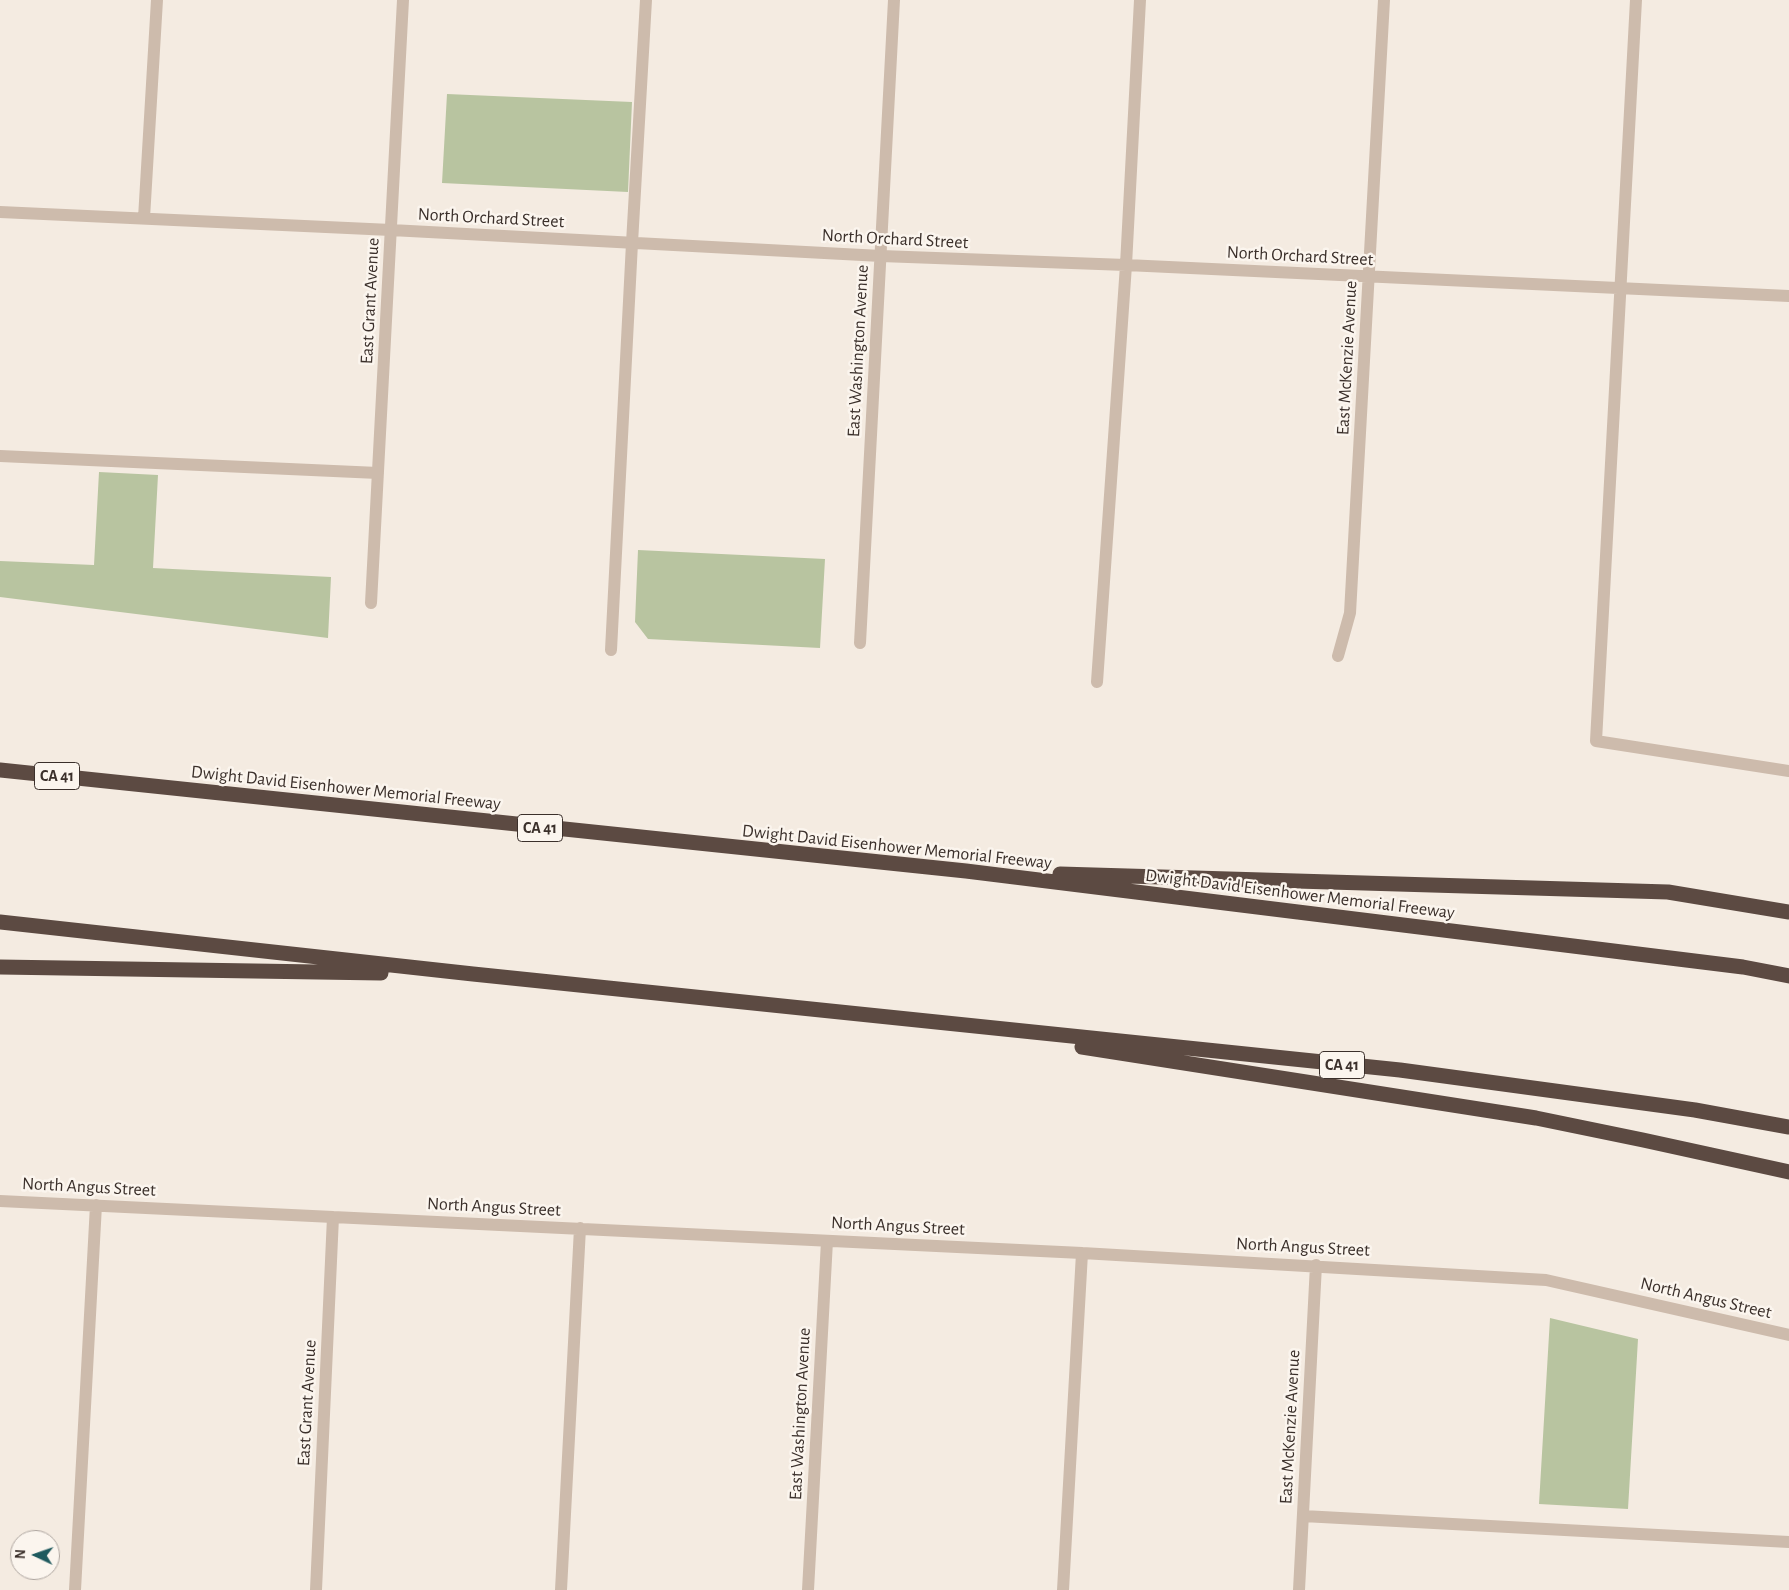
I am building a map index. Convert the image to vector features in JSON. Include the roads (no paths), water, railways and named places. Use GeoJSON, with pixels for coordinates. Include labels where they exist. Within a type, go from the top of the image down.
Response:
{"type":"FeatureCollection","features":[{"type":"Feature","properties":{"kind":"highway"},"geometry":{"type":"LineString","coordinates":[[0,764],[114,782]]}},
{"type":"Feature","properties":{"kind":"highway","name":"Dwight David Eisenhower Memorial Freeway"},"geometry":{"type":"LineString","coordinates":[[0,770],[966,871],[1734,966],[1789,976]]}},
{"type":"Feature","properties":{"kind":"highway"},"geometry":{"type":"LineString","coordinates":[[966,871],[1668,892],[1789,912]]}},
{"type":"Feature","properties":{"kind":"highway","name":"CA 41"},"geometry":{"type":"LineString","coordinates":[[0,922],[473,974],[1400,1070],[1695,1110],[1789,1127]]}},
{"type":"Feature","properties":{"kind":"highway"},"geometry":{"type":"LineString","coordinates":[[0,967],[473,974]]}},
{"type":"Feature","properties":{"kind":"highway"},"geometry":{"type":"LineString","coordinates":[[894,1018],[1536,1118],[1789,1172]]}},
{"type":"Feature","properties":{"kind":"street"},"geometry":{"type":"LineString","coordinates":[[144,218],[157,0]]}},
{"type":"Feature","properties":{"kind":"street","name":"East Grant Avenue"},"geometry":{"type":"LineString","coordinates":[[371,603],[403,0]]}},
{"type":"Feature","properties":{"kind":"street"},"geometry":{"type":"LineString","coordinates":[[611,650],[646,0]]}},
{"type":"Feature","properties":{"kind":"street","name":"East Washington Avenue"},"geometry":{"type":"LineString","coordinates":[[860,643],[894,0]]}},
{"type":"Feature","properties":{"kind":"street"},"geometry":{"type":"LineString","coordinates":[[1097,682],[1126,266],[1140,0]]}},
{"type":"Feature","properties":{"kind":"street","name":"East McKenzie Avenue"},"geometry":{"type":"LineString","coordinates":[[1338,656],[1350,613],[1384,0]]}},
{"type":"Feature","properties":{"kind":"street"},"geometry":{"type":"LineString","coordinates":[[1636,0],[1596,741],[1789,771]]}},
{"type":"Feature","properties":{"kind":"street","name":"North Orchard Street"},"geometry":{"type":"LineString","coordinates":[[0,212],[391,230],[881,256],[1789,296]]}},
{"type":"Feature","properties":{"kind":"street"},"geometry":{"type":"LineString","coordinates":[[0,456],[378,473]]}},
{"type":"Feature","properties":{"kind":"street","name":"North Angus Street"},"geometry":{"type":"LineString","coordinates":[[0,1201],[1082,1253],[1316,1265],[1546,1280],[1789,1335]]}},
{"type":"Feature","properties":{"kind":"street"},"geometry":{"type":"LineString","coordinates":[[75,1590],[96,1205]]}},
{"type":"Feature","properties":{"kind":"street","name":"East Grant Avenue"},"geometry":{"type":"LineString","coordinates":[[316,1590],[333,1217]]}},
{"type":"Feature","properties":{"kind":"street"},"geometry":{"type":"LineString","coordinates":[[561,1590],[580,1228]]}},
{"type":"Feature","properties":{"kind":"street","name":"East Washington Avenue"},"geometry":{"type":"LineString","coordinates":[[808,1590],[827,1240]]}},
{"type":"Feature","properties":{"kind":"street"},"geometry":{"type":"LineString","coordinates":[[1063,1590],[1082,1253]]}},
{"type":"Feature","properties":{"kind":"street","name":"East McKenzie Avenue"},"geometry":{"type":"LineString","coordinates":[[1299,1590],[1316,1265]]}},
{"type":"Feature","properties":{"kind":"street"},"geometry":{"type":"LineString","coordinates":[[1303,1516],[1789,1542]]}}]}
